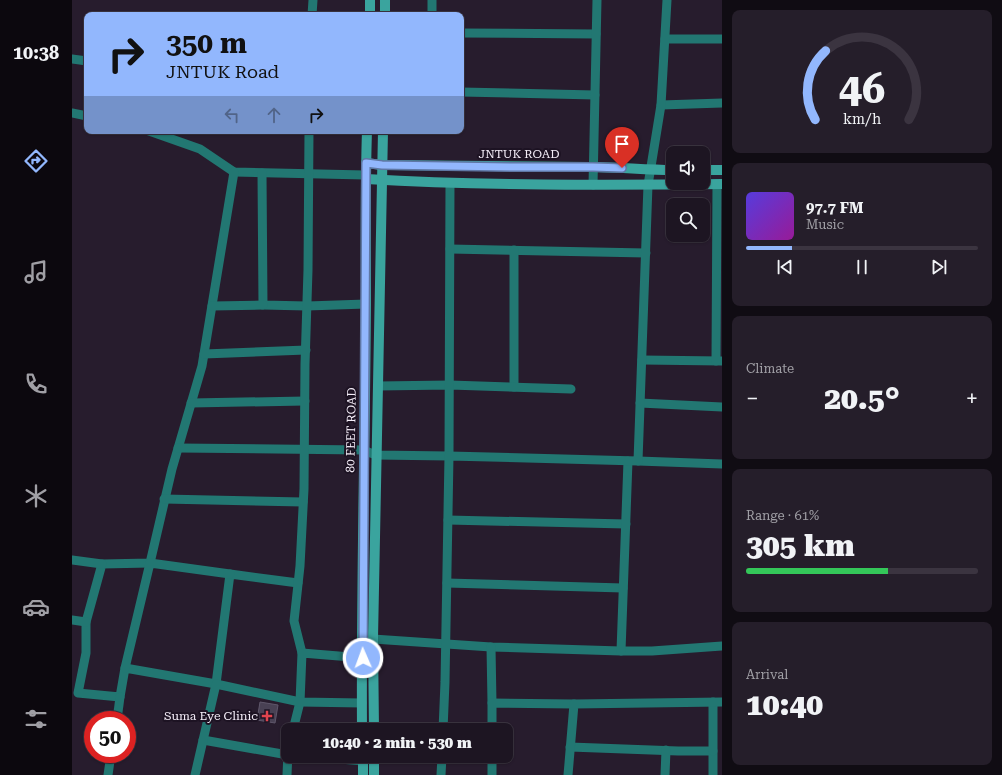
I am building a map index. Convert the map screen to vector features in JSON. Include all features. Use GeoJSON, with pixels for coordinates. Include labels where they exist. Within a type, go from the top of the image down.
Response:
{"type":"FeatureCollection","features":[{"type":"Feature","properties":{"kind":"main road"},"geometry":{"type":"LineString","coordinates":[[370,0],[370,12]]}},
{"type":"Feature","properties":{"kind":"main road"},"geometry":{"type":"LineString","coordinates":[[385,0],[385,12]]}},
{"type":"Feature","properties":{"kind":"main road","name":"80 FEET ROAD"},"geometry":{"type":"LineString","coordinates":[[362,723],[363,450],[366,304],[365,177],[367,134]]}},
{"type":"Feature","properties":{"kind":"main road"},"geometry":{"type":"LineString","coordinates":[[374,723],[373,639],[383,134]]}},
{"type":"Feature","properties":{"kind":"main road","name":"JNTUK ROAD"},"geometry":{"type":"LineString","coordinates":[[366,163],[382,165],[593,167],[666,170]]}},
{"type":"Feature","properties":{"kind":"main road"},"geometry":{"type":"LineString","coordinates":[[710,170],[722,170]]}},
{"type":"Feature","properties":{"kind":"main road"},"geometry":{"type":"LineString","coordinates":[[365,177],[381,180],[450,183],[593,185],[720,184]]}},
{"type":"Feature","properties":{"kind":"main road"},"geometry":{"type":"LineString","coordinates":[[363,763],[363,775]]}},
{"type":"Feature","properties":{"kind":"main road"},"geometry":{"type":"LineString","coordinates":[[374,763],[374,775]]}},
{"type":"Feature","properties":{"kind":"street"},"geometry":{"type":"LineString","coordinates":[[312,0],[312,12]]}},
{"type":"Feature","properties":{"kind":"street"},"geometry":{"type":"LineString","coordinates":[[432,0],[432,12]]}},
{"type":"Feature","properties":{"kind":"street"},"geometry":{"type":"LineString","coordinates":[[593,185],[597,0]]}},
{"type":"Feature","properties":{"kind":"street"},"geometry":{"type":"LineString","coordinates":[[638,461],[648,185],[661,105],[667,0]]}},
{"type":"Feature","properties":{"kind":"street"},"geometry":{"type":"LineString","coordinates":[[464,33],[596,34]]}},
{"type":"Feature","properties":{"kind":"street"},"geometry":{"type":"LineString","coordinates":[[665,39],[722,39]]}},
{"type":"Feature","properties":{"kind":"street"},"geometry":{"type":"LineString","coordinates":[[72,59],[84,61]]}},
{"type":"Feature","properties":{"kind":"street"},"geometry":{"type":"LineString","coordinates":[[464,92],[595,95]]}},
{"type":"Feature","properties":{"kind":"street"},"geometry":{"type":"LineString","coordinates":[[661,105],[722,103]]}},
{"type":"Feature","properties":{"kind":"street"},"geometry":{"type":"LineString","coordinates":[[72,113],[84,115]]}},
{"type":"Feature","properties":{"kind":"street"},"geometry":{"type":"LineString","coordinates":[[158,134],[200,149],[234,172],[308,173],[365,177]]}},
{"type":"Feature","properties":{"kind":"street"},"geometry":{"type":"LineString","coordinates":[[295,723],[300,702],[302,653],[294,621],[300,566],[303,502],[309,134]]}},
{"type":"Feature","properties":{"kind":"street"},"geometry":{"type":"LineString","coordinates":[[118,711],[125,668],[164,499],[202,366],[234,172]]}},
{"type":"Feature","properties":{"kind":"street"},"geometry":{"type":"LineString","coordinates":[[262,173],[263,305]]}},
{"type":"Feature","properties":{"kind":"street"},"geometry":{"type":"LineString","coordinates":[[443,723],[450,385],[450,183]]}},
{"type":"Feature","properties":{"kind":"street"},"geometry":{"type":"LineString","coordinates":[[642,360],[719,361],[720,184]]}},
{"type":"Feature","properties":{"kind":"street"},"geometry":{"type":"LineString","coordinates":[[450,249],[646,253]]}},
{"type":"Feature","properties":{"kind":"street"},"geometry":{"type":"LineString","coordinates":[[514,250],[514,387]]}},
{"type":"Feature","properties":{"kind":"street"},"geometry":{"type":"LineString","coordinates":[[212,306],[307,306],[366,304]]}},
{"type":"Feature","properties":{"kind":"street"},"geometry":{"type":"LineString","coordinates":[[204,354],[306,350]]}},
{"type":"Feature","properties":{"kind":"street"},"geometry":{"type":"LineString","coordinates":[[378,386],[450,385],[571,389]]}},
{"type":"Feature","properties":{"kind":"street"},"geometry":{"type":"LineString","coordinates":[[191,403],[305,401]]}},
{"type":"Feature","properties":{"kind":"street"},"geometry":{"type":"LineString","coordinates":[[640,403],[722,407]]}},
{"type":"Feature","properties":{"kind":"street"},"geometry":{"type":"LineString","coordinates":[[178,448],[363,450],[376,455],[722,464]]}},
{"type":"Feature","properties":{"kind":"street"},"geometry":{"type":"LineString","coordinates":[[621,651],[628,461]]}},
{"type":"Feature","properties":{"kind":"street"},"geometry":{"type":"LineString","coordinates":[[164,499],[303,502]]}},
{"type":"Feature","properties":{"kind":"street"},"geometry":{"type":"LineString","coordinates":[[448,520],[626,524]]}},
{"type":"Feature","properties":{"kind":"street"},"geometry":{"type":"LineString","coordinates":[[72,560],[102,564],[150,563],[298,583]]}},
{"type":"Feature","properties":{"kind":"street"},"geometry":{"type":"LineString","coordinates":[[102,564],[86,622],[86,653],[75,692],[120,697]]}},
{"type":"Feature","properties":{"kind":"street"},"geometry":{"type":"LineString","coordinates":[[194,775],[216,684],[230,574]]}},
{"type":"Feature","properties":{"kind":"street"},"geometry":{"type":"LineString","coordinates":[[447,583],[623,588]]}},
{"type":"Feature","properties":{"kind":"street"},"geometry":{"type":"LineString","coordinates":[[72,620],[86,622]]}},
{"type":"Feature","properties":{"kind":"street"},"geometry":{"type":"LineString","coordinates":[[373,639],[491,647],[621,651],[652,651],[722,646]]}},
{"type":"Feature","properties":{"kind":"street"},"geometry":{"type":"LineString","coordinates":[[491,647],[492,723]]}},
{"type":"Feature","properties":{"kind":"street"},"geometry":{"type":"LineString","coordinates":[[302,653],[363,658]]}},
{"type":"Feature","properties":{"kind":"street"},"geometry":{"type":"LineString","coordinates":[[125,668],[216,684],[300,702],[362,703]]}},
{"type":"Feature","properties":{"kind":"street"},"geometry":{"type":"LineString","coordinates":[[492,703],[574,704],[718,702],[713,751],[714,775]]}},
{"type":"Feature","properties":{"kind":"street"},"geometry":{"type":"LineString","coordinates":[[568,775],[574,704]]}},
{"type":"Feature","properties":{"kind":"street"},"geometry":{"type":"LineString","coordinates":[[203,740],[281,753]]}},
{"type":"Feature","properties":{"kind":"street"},"geometry":{"type":"LineString","coordinates":[[570,747],[713,751]]}},
{"type":"Feature","properties":{"kind":"street"},"geometry":{"type":"LineString","coordinates":[[665,775],[666,750]]}},
{"type":"Feature","properties":{"kind":"street"},"geometry":{"type":"LineString","coordinates":[[108,775],[110,763]]}},
{"type":"Feature","properties":{"kind":"street"},"geometry":{"type":"LineString","coordinates":[[286,775],[287,763]]}},
{"type":"Feature","properties":{"kind":"street"},"geometry":{"type":"LineString","coordinates":[[441,775],[442,763]]}},
{"type":"Feature","properties":{"kind":"street"},"geometry":{"type":"LineString","coordinates":[[492,763],[492,775]]}},
{"type":"Feature","properties":{"kind":"building"},"geometry":{"type":"Polygon","coordinates":[[[260,702],[278,705],[275,723],[257,720],[260,702]]]}},
{"type":"Feature","properties":{"kind":"place","name":"Suma Eye Clinic"},"geometry":{"type":"Point","coordinates":[267,716]}},
{"type":"Feature","properties":{"kind":"route"},"geometry":{"type":"LineString","coordinates":[[363,658],[366,163],[382,165],[622,168]]}}]}
